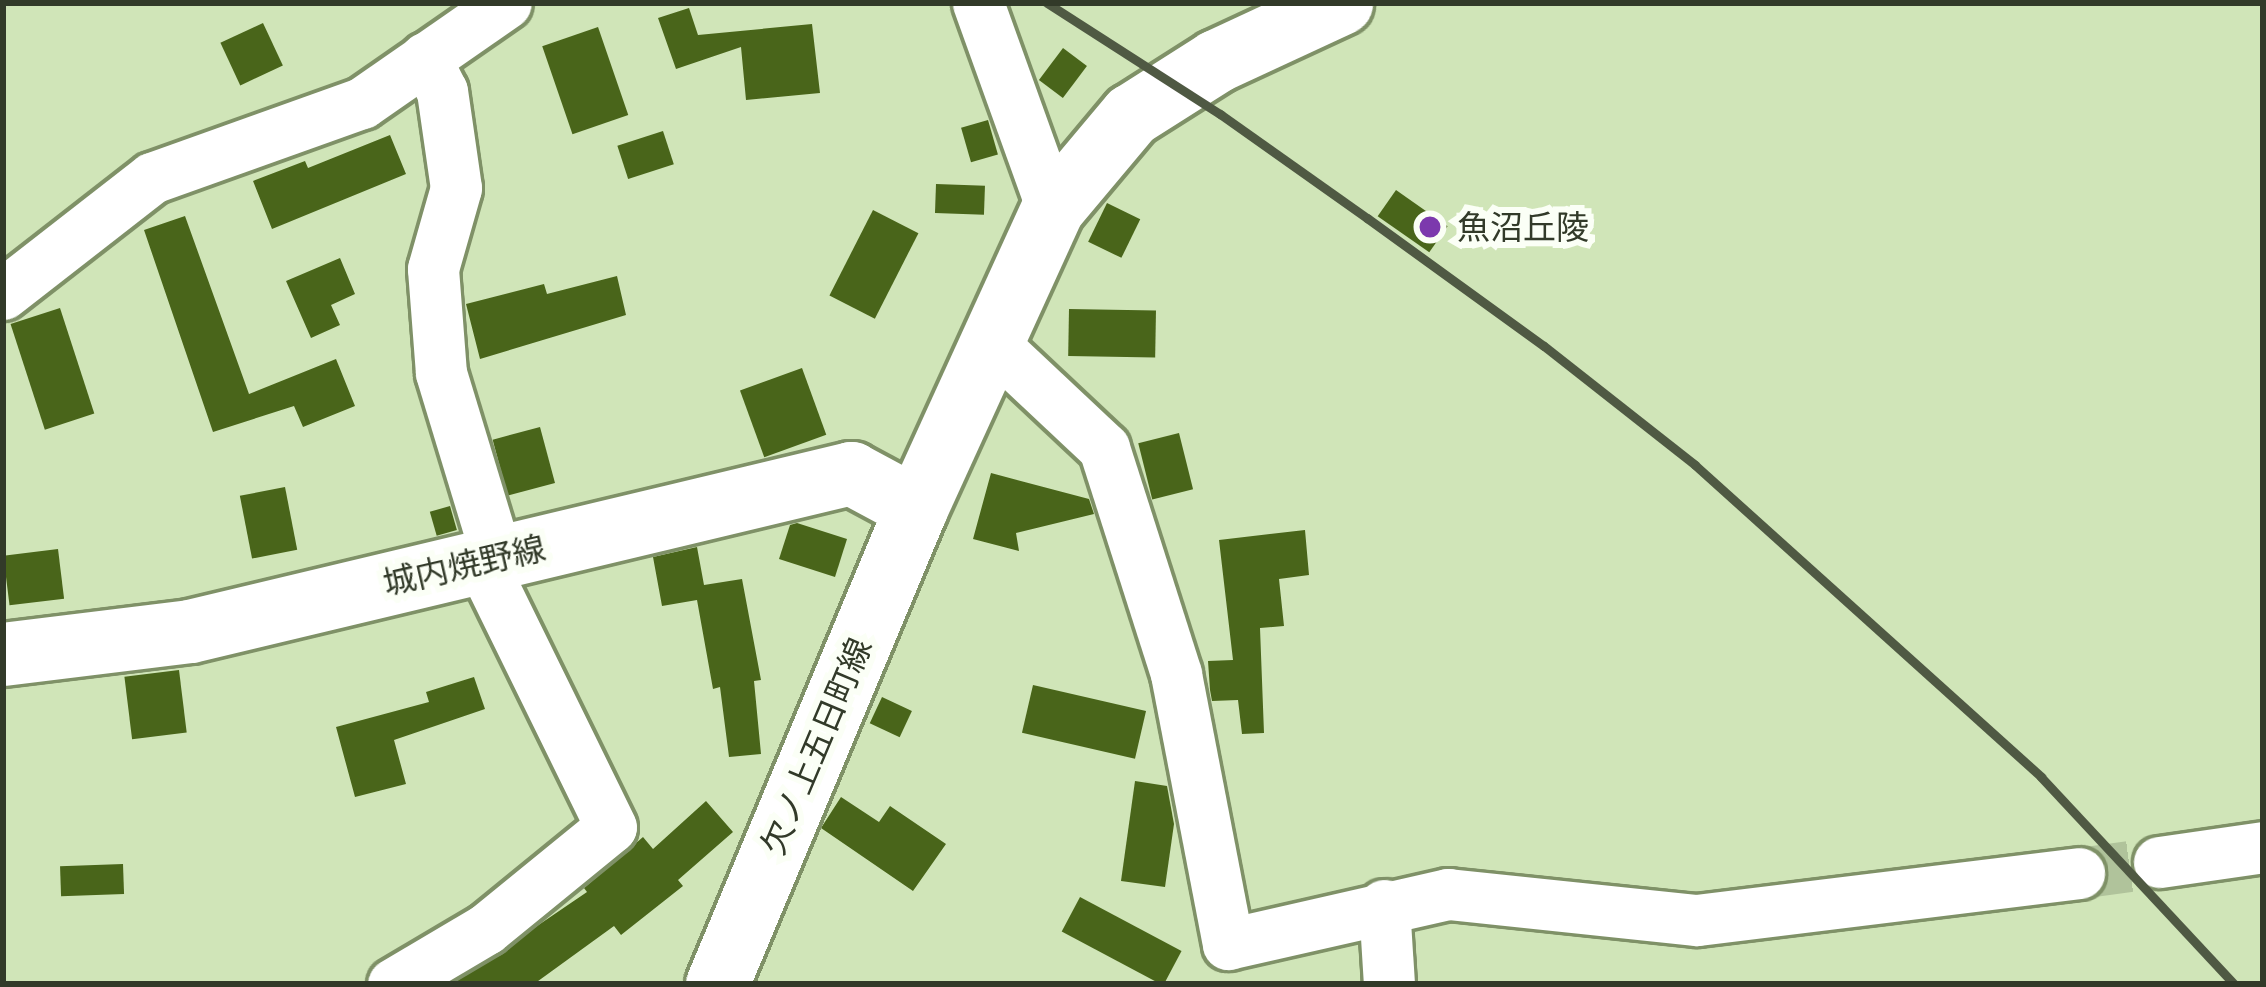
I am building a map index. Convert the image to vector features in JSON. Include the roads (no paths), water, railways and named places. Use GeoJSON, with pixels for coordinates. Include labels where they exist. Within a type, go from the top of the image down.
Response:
{"type":"FeatureCollection","features":[{"type":"Feature","properties":{"kind":"main road","name":"欠ノ上五日町線"},"geometry":{"type":"LineString","coordinates":[[717,984],[916,508],[1052,209],[1131,115],[1216,61],[1341,3]]}},
{"type":"Feature","properties":{"kind":"main road","name":"城内焼野線"},"geometry":{"type":"LineString","coordinates":[[3,654],[190,631],[850,473],[916,508]]}},
{"type":"Feature","properties":{"kind":"street"},"geometry":{"type":"LineString","coordinates":[[3,293],[152,178],[362,103],[506,3]]}},
{"type":"Feature","properties":{"kind":"street"},"geometry":{"type":"LineString","coordinates":[[978,3],[1052,209]]}},
{"type":"Feature","properties":{"kind":"street"},"geometry":{"type":"LineString","coordinates":[[393,984],[486,929],[611,827],[489,559],[441,373],[433,268],[456,188],[442,91],[425,58]]}},
{"type":"Feature","properties":{"kind":"street"},"geometry":{"type":"LineString","coordinates":[[989,340],[1104,448],[1175,674],[1228,944],[1448,894],[1697,920],[2079,873]]}},
{"type":"Feature","properties":{"kind":"street"},"geometry":{"type":"LineString","coordinates":[[2159,862],[2263,848]]}},
{"type":"Feature","properties":{"kind":"street"},"geometry":{"type":"LineString","coordinates":[[1384,905],[1389,984]]}},
{"type":"Feature","properties":{"kind":"tunnel"},"geometry":{"type":"LineString","coordinates":[[2079,873],[2159,862]]}},
{"type":"Feature","properties":{"kind":"railway"},"geometry":{"type":"LineString","coordinates":[[1047,3],[1220,114],[1367,218],[1544,346],[1695,465],[2041,777],[2234,984]]}},
{"type":"Feature","properties":{"kind":"place","name":"魚沼丘陵"},"geometry":{"type":"Point","coordinates":[1430,227]}}]}
